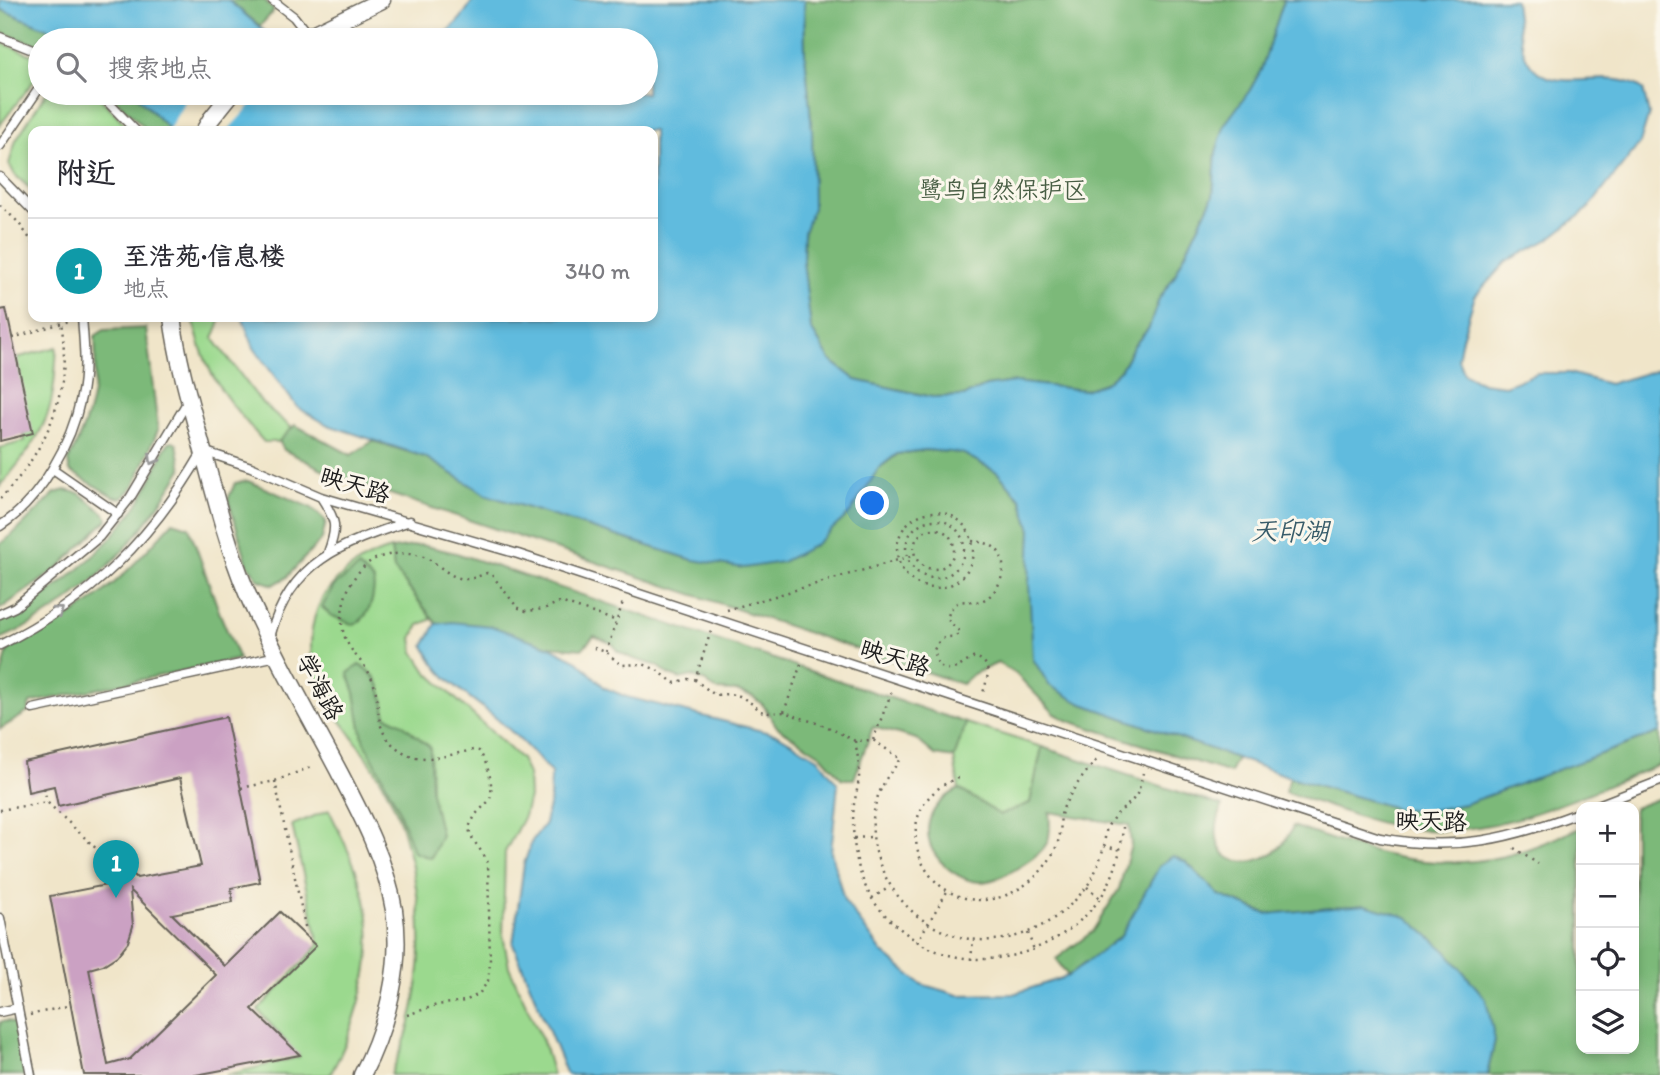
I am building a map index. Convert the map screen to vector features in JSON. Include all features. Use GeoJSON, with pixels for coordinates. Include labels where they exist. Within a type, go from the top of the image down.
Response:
{"type":"FeatureCollection","features":[{"type":"Feature","properties":{"kind":"street"},"geometry":{"type":"LineString","coordinates":[[325,28],[382,0]]}},
{"type":"Feature","properties":{"kind":"street"},"geometry":{"type":"LineString","coordinates":[[207,126],[222,105]]}},
{"type":"Feature","properties":{"kind":"street","name":"学海路"},"geometry":{"type":"LineString","coordinates":[[173,322],[188,401],[229,548],[269,640],[359,810],[383,869],[394,911],[396,950],[392,988],[382,1027],[362,1075]]}},
{"type":"Feature","properties":{"kind":"lane"},"geometry":{"type":"LineString","coordinates":[[272,0],[294,18],[299,28]]}},
{"type":"Feature","properties":{"kind":"lane"},"geometry":{"type":"LineString","coordinates":[[0,37],[28,48]]}},
{"type":"Feature","properties":{"kind":"lane"},"geometry":{"type":"LineString","coordinates":[[0,146],[28,105]]}},
{"type":"Feature","properties":{"kind":"lane"},"geometry":{"type":"LineString","coordinates":[[111,105],[131,126]]}},
{"type":"Feature","properties":{"kind":"lane"},"geometry":{"type":"LineString","coordinates":[[0,177],[28,206]]}},
{"type":"Feature","properties":{"kind":"lane"},"geometry":{"type":"LineString","coordinates":[[0,526],[45,483],[53,469],[81,398],[85,365],[82,322]]}},
{"type":"Feature","properties":{"kind":"lane"},"geometry":{"type":"LineString","coordinates":[[0,614],[15,607],[99,537],[130,498],[188,401]]}},
{"type":"Feature","properties":{"kind":"lane"},"geometry":{"type":"LineString","coordinates":[[0,645],[39,626],[89,589],[122,560],[156,522],[203,451]]}},
{"type":"Feature","properties":{"kind":"lane","name":"映天路"},"geometry":{"type":"LineString","coordinates":[[203,451],[251,467],[321,497],[518,554],[1380,838],[1409,843],[1461,844],[1503,838],[1576,814]]}},
{"type":"Feature","properties":{"kind":"lane"},"geometry":{"type":"LineString","coordinates":[[53,469],[118,513]]}},
{"type":"Feature","properties":{"kind":"lane"},"geometry":{"type":"LineString","coordinates":[[321,497],[334,517],[334,537],[328,553]]}},
{"type":"Feature","properties":{"kind":"lane"},"geometry":{"type":"LineString","coordinates":[[269,640],[276,612],[289,591],[328,553],[410,521]]}},
{"type":"Feature","properties":{"kind":"lane"},"geometry":{"type":"LineString","coordinates":[[33,709],[277,656]]}},
{"type":"Feature","properties":{"kind":"lane"},"geometry":{"type":"LineString","coordinates":[[1606,802],[1660,781]]}},
{"type":"Feature","properties":{"kind":"lane"},"geometry":{"type":"LineString","coordinates":[[0,918],[31,1075]]}},
{"type":"Feature","properties":{"kind":"lane"},"geometry":{"type":"LineString","coordinates":[[0,1012],[19,1013]]}},
{"type":"Feature","properties":{"kind":"path"},"geometry":{"type":"LineString","coordinates":[[0,205],[28,236]]}},
{"type":"Feature","properties":{"kind":"path"},"geometry":{"type":"LineString","coordinates":[[12,338],[67,322]]}},
{"type":"Feature","properties":{"kind":"path"},"geometry":{"type":"LineString","coordinates":[[0,499],[36,456],[53,420],[60,388],[64,346],[61,324]]}},
{"type":"Feature","properties":{"kind":"path"},"geometry":{"type":"LineString","coordinates":[[938,511],[960,520],[972,541],[973,554],[969,567],[961,578],[950,585],[924,587],[903,572],[897,559],[899,535],[914,517],[925,512],[938,511]]}},
{"type":"Feature","properties":{"kind":"path"},"geometry":{"type":"LineString","coordinates":[[924,521],[945,521],[961,535],[963,556],[958,566],[940,578],[919,574],[911,567],[906,557],[908,536],[924,521]]}},
{"type":"Feature","properties":{"kind":"path"},"geometry":{"type":"LineString","coordinates":[[938,529],[951,538],[954,554],[950,562],[943,567],[926,567],[915,555],[914,547],[922,533],[938,529]]}},
{"type":"Feature","properties":{"kind":"path"},"geometry":{"type":"LineString","coordinates":[[972,541],[990,544],[999,552],[1003,560],[1001,579],[988,597],[981,601],[959,602],[950,610],[947,620],[960,632],[955,637],[939,640],[934,650],[938,665],[943,668],[957,669],[975,657],[986,663],[989,674],[982,696]]}},
{"type":"Feature","properties":{"kind":"path"},"geometry":{"type":"LineString","coordinates":[[407,1015],[437,1005],[465,1001],[480,994],[488,981],[488,863],[473,840],[469,827],[476,814],[490,800],[491,781],[479,751],[415,757],[395,747],[387,738],[377,717],[375,689],[371,677],[347,644],[344,634],[342,620],[349,587],[364,566],[375,559],[387,555],[418,555],[458,578],[475,578],[487,573],[517,607],[526,611],[544,609],[560,602],[617,621]]}},
{"type":"Feature","properties":{"kind":"path"},"geometry":{"type":"LineString","coordinates":[[724,611],[915,555]]}},
{"type":"Feature","properties":{"kind":"path"},"geometry":{"type":"LineString","coordinates":[[606,652],[623,602]]}},
{"type":"Feature","properties":{"kind":"path"},"geometry":{"type":"LineString","coordinates":[[695,680],[711,631]]}},
{"type":"Feature","properties":{"kind":"path"},"geometry":{"type":"LineString","coordinates":[[594,648],[606,652],[621,665],[643,664],[657,670],[674,683],[695,680],[715,695],[728,694],[748,700],[760,711],[784,712],[828,727],[855,741],[873,740],[901,758],[882,785],[874,810],[872,837],[880,866],[890,886],[908,908],[928,924],[950,935],[974,940],[997,940],[1028,933],[1068,908],[1087,887],[1097,868],[1108,826],[1137,794],[1143,773]]}},
{"type":"Feature","properties":{"kind":"path"},"geometry":{"type":"LineString","coordinates":[[784,712],[802,661]]}},
{"type":"Feature","properties":{"kind":"path"},"geometry":{"type":"LineString","coordinates":[[873,740],[892,691]]}},
{"type":"Feature","properties":{"kind":"path"},"geometry":{"type":"LineString","coordinates":[[855,741],[859,776],[853,838],[860,871],[872,898],[893,923],[917,942],[945,955],[971,960],[1002,958],[1034,950],[1058,937],[1080,920],[1100,898],[1113,875],[1122,850],[1123,827]]}},
{"type":"Feature","properties":{"kind":"path"},"geometry":{"type":"LineString","coordinates":[[958,778],[935,790],[923,803],[915,822],[915,840],[921,860],[931,876],[948,890],[980,900],[998,898],[1018,890],[1036,876],[1052,855],[1060,837],[1060,815],[1081,778],[1098,758]]}},
{"type":"Feature","properties":{"kind":"path"},"geometry":{"type":"LineString","coordinates":[[241,788],[275,781],[311,767]]}},
{"type":"Feature","properties":{"kind":"path"},"geometry":{"type":"LineString","coordinates":[[275,781],[306,931]]}},
{"type":"Feature","properties":{"kind":"path"},"geometry":{"type":"LineString","coordinates":[[44,788],[47,802],[103,855]]}},
{"type":"Feature","properties":{"kind":"path"},"geometry":{"type":"LineString","coordinates":[[0,810],[47,802]]}},
{"type":"Feature","properties":{"kind":"path"},"geometry":{"type":"LineString","coordinates":[[853,838],[872,837]]}},
{"type":"Feature","properties":{"kind":"path"},"geometry":{"type":"LineString","coordinates":[[1104,845],[1122,850]]}},
{"type":"Feature","properties":{"kind":"path"},"geometry":{"type":"LineString","coordinates":[[1514,848],[1538,864]]}},
{"type":"Feature","properties":{"kind":"path"},"geometry":{"type":"LineString","coordinates":[[872,898],[890,886]]}},
{"type":"Feature","properties":{"kind":"path"},"geometry":{"type":"LineString","coordinates":[[1087,887],[1100,898]]}},
{"type":"Feature","properties":{"kind":"path"},"geometry":{"type":"LineString","coordinates":[[917,942],[948,890]]}},
{"type":"Feature","properties":{"kind":"path"},"geometry":{"type":"LineString","coordinates":[[1028,933],[1034,950]]}},
{"type":"Feature","properties":{"kind":"path"},"geometry":{"type":"LineString","coordinates":[[971,960],[974,940]]}},
{"type":"Feature","properties":{"kind":"path"},"geometry":{"type":"LineString","coordinates":[[19,1013],[71,1005]]}},
{"type":"Feature","properties":{"kind":"green space"},"geometry":{"type":"Polygon","coordinates":[[[228,0],[265,0],[274,11],[260,26],[228,0]]]}},
{"type":"Feature","properties":{"kind":"green space","name":"鹭鸟自然保护区"},"geometry":{"type":"Polygon","coordinates":[[[804,0],[1284,0],[1261,70],[1216,152],[1213,196],[1174,277],[1159,299],[1149,328],[1133,347],[1121,369],[1105,383],[1084,390],[1014,382],[986,386],[964,396],[932,397],[856,380],[830,360],[811,329],[803,261],[804,232],[813,208],[812,131],[805,53],[804,0]]]}},
{"type":"Feature","properties":{"kind":"green space"},"geometry":{"type":"Polygon","coordinates":[[[0,9],[46,28],[28,28],[28,42],[0,32],[0,9]]]}},
{"type":"Feature","properties":{"kind":"green space"},"geometry":{"type":"Polygon","coordinates":[[[0,42],[28,53],[28,89],[0,125],[0,42]]]}},
{"type":"Feature","properties":{"kind":"green space"},"geometry":{"type":"Polygon","coordinates":[[[38,105],[107,105],[127,126],[28,126],[28,187],[15,175],[9,164],[16,140],[38,105]]]}},
{"type":"Feature","properties":{"kind":"green space"},"geometry":{"type":"Polygon","coordinates":[[[121,105],[146,105],[166,126],[143,126],[121,105]]]}},
{"type":"Feature","properties":{"kind":"green space"},"geometry":{"type":"Polygon","coordinates":[[[194,322],[220,322],[213,338],[262,403],[309,442],[264,442],[218,385],[197,337],[194,322]]]}},
{"type":"Feature","properties":{"kind":"green space"},"geometry":{"type":"Polygon","coordinates":[[[146,328],[158,430],[134,486],[123,498],[114,497],[70,471],[68,461],[91,401],[95,336],[104,330],[146,328]]]}},
{"type":"Feature","properties":{"kind":"green space"},"geometry":{"type":"Polygon","coordinates":[[[57,347],[54,386],[48,414],[30,448],[0,486],[0,448],[25,441],[16,358],[57,347]]]}},
{"type":"Feature","properties":{"kind":"green space"},"geometry":{"type":"Polygon","coordinates":[[[295,425],[351,455],[373,441],[425,457],[487,495],[693,560],[850,513],[879,468],[898,454],[925,450],[963,453],[997,472],[1021,499],[1031,530],[1029,584],[1080,703],[1237,758],[1230,773],[1069,721],[1055,714],[1016,674],[998,663],[973,674],[962,684],[336,476],[284,450],[279,441],[295,425]]]}},
{"type":"Feature","properties":{"kind":"green space"},"geometry":{"type":"Polygon","coordinates":[[[169,442],[177,444],[182,469],[126,547],[82,590],[57,609],[0,639],[0,620],[38,599],[75,573],[122,525],[151,480],[164,450],[169,442]]]}},
{"type":"Feature","properties":{"kind":"green space"},"geometry":{"type":"Polygon","coordinates":[[[248,481],[312,508],[326,521],[322,539],[286,578],[273,585],[259,580],[248,565],[228,499],[235,483],[248,481]]]}},
{"type":"Feature","properties":{"kind":"green space"},"geometry":{"type":"Polygon","coordinates":[[[65,490],[79,493],[108,519],[56,570],[0,609],[0,544],[55,493],[65,490]]]}},
{"type":"Feature","properties":{"kind":"green space"},"geometry":{"type":"Polygon","coordinates":[[[173,522],[189,527],[239,659],[30,703],[28,712],[0,729],[0,680],[8,650],[64,620],[96,598],[127,571],[173,522]]]}},
{"type":"Feature","properties":{"kind":"green space"},"geometry":{"type":"Polygon","coordinates":[[[421,545],[456,553],[966,723],[954,758],[935,755],[916,739],[873,727],[854,779],[842,779],[821,755],[777,727],[763,705],[753,697],[736,691],[716,690],[692,676],[680,679],[669,675],[658,666],[631,658],[617,651],[613,644],[594,636],[582,649],[548,646],[437,624],[394,569],[391,549],[421,545]]]}},
{"type":"Feature","properties":{"kind":"green space"},"geometry":{"type":"Polygon","coordinates":[[[391,549],[394,569],[432,619],[419,625],[412,638],[414,652],[427,672],[521,759],[528,774],[529,797],[524,816],[505,852],[503,935],[509,967],[544,1044],[553,1075],[391,1075],[406,1036],[417,988],[420,925],[415,883],[404,834],[394,806],[373,766],[323,694],[313,666],[311,643],[314,619],[329,589],[352,567],[391,549]]]}},
{"type":"Feature","properties":{"kind":"green space"},"geometry":{"type":"Polygon","coordinates":[[[359,567],[374,581],[374,587],[367,612],[354,625],[330,615],[322,607],[334,586],[359,567]]]}},
{"type":"Feature","properties":{"kind":"green space"},"geometry":{"type":"Polygon","coordinates":[[[359,665],[377,680],[386,716],[401,723],[430,747],[431,792],[441,835],[431,858],[413,852],[397,805],[363,739],[355,693],[348,673],[359,665]]]}},
{"type":"Feature","properties":{"kind":"green space"},"geometry":{"type":"Polygon","coordinates":[[[966,723],[1042,747],[1030,803],[1000,815],[959,789],[954,758],[966,723]]]}},
{"type":"Feature","properties":{"kind":"green space"},"geometry":{"type":"Polygon","coordinates":[[[1660,732],[1660,765],[1540,812],[1477,827],[1446,830],[1398,827],[1365,819],[1285,792],[1290,777],[1395,808],[1427,811],[1465,804],[1660,732]]]}},
{"type":"Feature","properties":{"kind":"green space"},"geometry":{"type":"Polygon","coordinates":[[[1042,747],[1222,806],[1217,826],[1220,849],[1227,856],[1245,862],[1255,861],[1274,852],[1293,826],[1345,844],[1397,857],[1450,862],[1505,856],[1576,830],[1576,1054],[1639,1054],[1639,806],[1660,798],[1660,1075],[1487,1075],[1495,1040],[1365,905],[1267,914],[1219,895],[1186,862],[1140,904],[1121,936],[1068,976],[1056,959],[1092,932],[1119,889],[1131,845],[1129,825],[1049,812],[1050,830],[1044,848],[1003,876],[980,882],[964,878],[950,870],[939,860],[929,838],[928,827],[937,806],[959,789],[1000,815],[1030,803],[1042,747]]]}},
{"type":"Feature","properties":{"kind":"green space"},"geometry":{"type":"Polygon","coordinates":[[[329,810],[360,881],[369,926],[368,963],[346,1042],[330,1075],[226,1075],[299,1057],[258,1010],[319,945],[292,825],[329,810]]]}},
{"type":"Feature","properties":{"kind":"green space"},"geometry":{"type":"Polygon","coordinates":[[[8,1021],[17,1028],[26,1075],[0,1075],[0,1022],[8,1021]]]}},
{"type":"Feature","properties":{"kind":"water"},"geometry":{"type":"Polygon","coordinates":[[[0,0],[228,0],[261,28],[46,28],[0,9],[0,0]]]}},
{"type":"Feature","properties":{"kind":"water","name":"天印湖"},"geometry":{"type":"Polygon","coordinates":[[[473,0],[804,0],[805,53],[812,131],[813,208],[804,232],[803,261],[811,329],[830,360],[856,380],[932,397],[964,396],[986,386],[1014,382],[1084,390],[1105,383],[1121,369],[1133,347],[1149,328],[1159,299],[1174,277],[1213,196],[1216,152],[1225,124],[1261,70],[1284,0],[1515,0],[1521,43],[1532,66],[1544,76],[1559,80],[1610,79],[1627,82],[1643,89],[1649,114],[1640,143],[1588,209],[1549,239],[1506,262],[1475,296],[1458,359],[1464,374],[1482,383],[1505,386],[1537,373],[1569,373],[1609,384],[1660,369],[1660,732],[1465,804],[1427,811],[1395,808],[1290,777],[1080,703],[1049,685],[1033,659],[1029,584],[1031,530],[1021,499],[997,472],[962,453],[925,450],[897,454],[879,468],[850,513],[815,545],[782,562],[744,568],[693,560],[487,495],[425,457],[328,425],[297,407],[254,348],[244,322],[658,322],[658,126],[166,126],[146,105],[658,105],[658,28],[451,28],[473,0]]]}},
{"type":"Feature","properties":{"kind":"water"},"geometry":{"type":"Polygon","coordinates":[[[452,622],[491,626],[548,646],[578,661],[605,688],[627,697],[778,735],[818,758],[838,784],[831,852],[844,900],[883,953],[921,984],[958,995],[1013,994],[1068,976],[1121,936],[1160,865],[1173,856],[1186,862],[1219,895],[1266,914],[1365,905],[1407,917],[1446,951],[1486,999],[1495,1040],[1487,1075],[567,1075],[513,944],[524,864],[532,841],[545,823],[550,801],[551,773],[511,731],[456,687],[431,659],[424,646],[436,624],[452,622]]]}},
{"type":"Feature","properties":{"kind":"pier"},"geometry":{"type":"Polygon","coordinates":[[[183,105],[251,105],[232,126],[171,126],[183,105]]]}},
{"type":"Feature","properties":{"kind":"building"},"geometry":{"type":"Polygon","coordinates":[[[6,309],[33,433],[0,441],[0,310],[6,309]]]}},
{"type":"Feature","properties":{"kind":"building"},"geometry":{"type":"Polygon","coordinates":[[[226,717],[260,882],[231,888],[233,902],[172,914],[225,966],[280,912],[316,946],[252,1009],[300,1055],[196,1075],[84,1075],[50,896],[122,882],[99,859],[108,850],[137,878],[201,866],[180,778],[58,806],[54,786],[28,792],[24,762],[226,717]],[[130,890],[133,926],[128,942],[117,956],[103,965],[89,969],[108,1065],[130,1059],[216,975],[130,890]]]}},
{"type":"Feature","properties":{"kind":"place","name":"至浩苑·信息楼"},"geometry":{"type":"Point","coordinates":[116,898]}}]}
